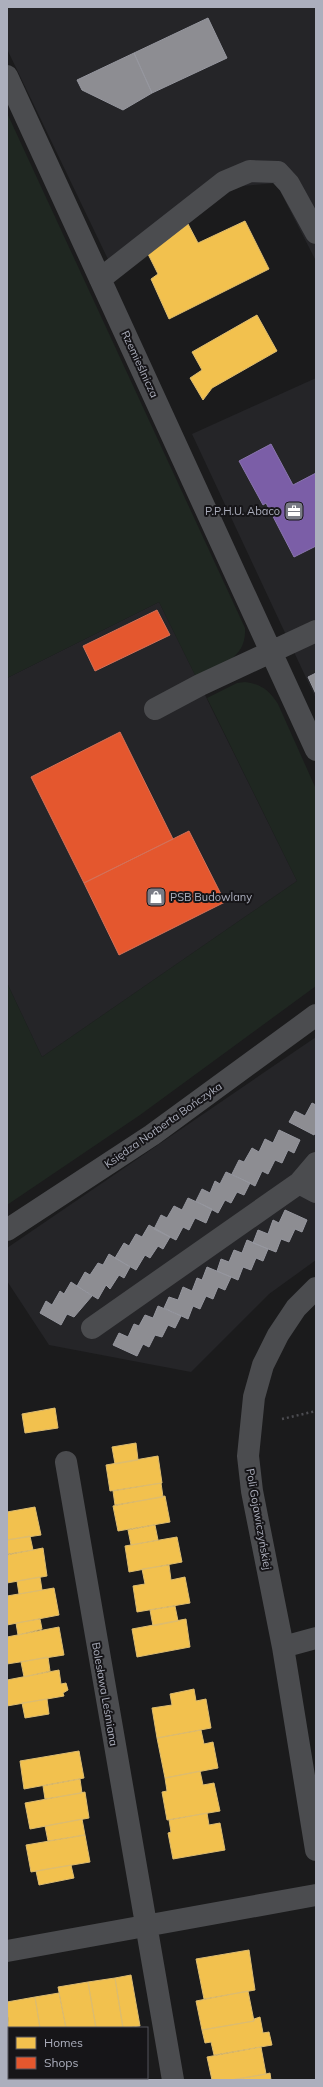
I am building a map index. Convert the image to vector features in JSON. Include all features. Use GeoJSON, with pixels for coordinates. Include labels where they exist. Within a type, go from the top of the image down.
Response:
{"type":"FeatureCollection","features":[{"type":"Feature","properties":{"kind":"street","name":"Rzemieślnicza"},"geometry":{"type":"LineString","coordinates":[[7,76],[316,750]]}},
{"type":"Feature","properties":{"kind":"street"},"geometry":{"type":"LineString","coordinates":[[100,279],[224,182],[250,171],[278,172],[289,184],[316,233]]}},
{"type":"Feature","properties":{"kind":"street"},"geometry":{"type":"LineString","coordinates":[[155,709],[200,685],[272,653],[316,631]]}},
{"type":"Feature","properties":{"kind":"street","name":"Księdza Norberta Bończyka"},"geometry":{"type":"LineString","coordinates":[[7,1230],[152,1135],[316,1015]]}},
{"type":"Feature","properties":{"kind":"street"},"geometry":{"type":"LineString","coordinates":[[92,1328],[308,1187],[316,1163]]}},
{"type":"Feature","properties":{"kind":"street","name":"Poli Gojawiczyńskiej"},"geometry":{"type":"LineString","coordinates":[[316,1288],[296,1308],[278,1335],[263,1365],[254,1397],[249,1430],[248,1456],[252,1491],[283,1647],[316,1850]]}},
{"type":"Feature","properties":{"kind":"street","name":"Bolesława Leśmiana"},"geometry":{"type":"LineString","coordinates":[[66,1462],[173,2080]]}},
{"type":"Feature","properties":{"kind":"street"},"geometry":{"type":"LineString","coordinates":[[283,1647],[316,1638]]}},
{"type":"Feature","properties":{"kind":"street"},"geometry":{"type":"LineString","coordinates":[[7,1951],[316,1895]]}},
{"type":"Feature","properties":{"kind":"path"},"geometry":{"type":"LineString","coordinates":[[282,1419],[316,1410]]}},
{"type":"Feature","properties":{"kind":"shaded area"},"geometry":{"type":"Polygon","coordinates":[[[7,7],[316,7],[316,261],[276,183],[233,187],[117,278],[7,49],[7,7]]]}},
{"type":"Feature","properties":{"kind":"shaded area"},"geometry":{"type":"Polygon","coordinates":[[[7,113],[245,628],[242,647],[237,654],[223,664],[196,677],[159,602],[7,678],[7,113]]]}},
{"type":"Feature","properties":{"kind":"shaded area"},"geometry":{"type":"Polygon","coordinates":[[[316,378],[316,699],[192,434],[316,378]]]}},
{"type":"Feature","properties":{"kind":"shaded area"},"geometry":{"type":"Polygon","coordinates":[[[159,602],[297,881],[42,1057],[7,983],[7,678],[159,602]]]}},
{"type":"Feature","properties":{"kind":"shaded area"},"geometry":{"type":"Polygon","coordinates":[[[245,682],[256,684],[264,688],[278,704],[316,789],[316,986],[140,1115],[7,1205],[7,983],[42,1057],[297,881],[207,698],[237,683],[245,682]]]}},
{"type":"Feature","properties":{"kind":"shaded area"},"geometry":{"type":"Polygon","coordinates":[[[316,1037],[316,1260],[269,1294],[191,1372],[49,1345],[7,1281],[7,1248],[316,1037]]]}},
{"type":"Feature","properties":{"kind":"building: Homes"},"geometry":{"type":"Polygon","coordinates":[[[245,221],[269,269],[169,319],[151,279],[158,274],[148,254],[188,224],[198,243],[245,221]]]}},
{"type":"Feature","properties":{"kind":"building: Homes"},"geometry":{"type":"Polygon","coordinates":[[[257,315],[277,351],[212,388],[203,400],[190,378],[202,370],[192,352],[257,315]]]}},
{"type":"Feature","properties":{"kind":"building: Homes"},"geometry":{"type":"Polygon","coordinates":[[[55,1408],[58,1428],[25,1433],[22,1414],[55,1408]]]}},
{"type":"Feature","properties":{"kind":"building: Homes"},"geometry":{"type":"Polygon","coordinates":[[[136,1443],[138,1460],[115,1464],[112,1447],[136,1443]]]}},
{"type":"Feature","properties":{"kind":"building: Homes"},"geometry":{"type":"Polygon","coordinates":[[[158,1456],[162,1483],[110,1491],[106,1465],[158,1456]]]}},
{"type":"Feature","properties":{"kind":"building: Homes"},"geometry":{"type":"Polygon","coordinates":[[[161,1483],[163,1497],[115,1505],[113,1491],[161,1483]]]}},
{"type":"Feature","properties":{"kind":"building: Homes"},"geometry":{"type":"Polygon","coordinates":[[[165,1496],[170,1522],[118,1531],[113,1506],[165,1496]]]}},
{"type":"Feature","properties":{"kind":"building: Homes"},"geometry":{"type":"Polygon","coordinates":[[[35,1507],[41,1535],[7,1540],[7,1512],[35,1507]]]}},
{"type":"Feature","properties":{"kind":"building: Homes"},"geometry":{"type":"Polygon","coordinates":[[[155,1525],[158,1540],[131,1545],[128,1530],[155,1525]]]}},
{"type":"Feature","properties":{"kind":"building: Homes"},"geometry":{"type":"Polygon","coordinates":[[[30,1536],[33,1550],[8,1554],[7,1540],[30,1536]]]}},
{"type":"Feature","properties":{"kind":"building: Homes"},"geometry":{"type":"Polygon","coordinates":[[[177,1537],[182,1562],[129,1572],[125,1546],[177,1537]]]}},
{"type":"Feature","properties":{"kind":"building: Homes"},"geometry":{"type":"Polygon","coordinates":[[[43,1548],[47,1576],[7,1583],[7,1555],[43,1548]]]}},
{"type":"Feature","properties":{"kind":"building: Homes"},"geometry":{"type":"Polygon","coordinates":[[[169,1565],[171,1580],[185,1577],[190,1603],[137,1612],[133,1586],[145,1584],[142,1569],[169,1565]]]}},
{"type":"Feature","properties":{"kind":"building: Homes"},"geometry":{"type":"Polygon","coordinates":[[[40,1577],[42,1590],[19,1594],[17,1581],[40,1577]]]}},
{"type":"Feature","properties":{"kind":"building: Homes"},"geometry":{"type":"Polygon","coordinates":[[[54,1588],[59,1615],[7,1625],[7,1596],[54,1588]]]}},
{"type":"Feature","properties":{"kind":"building: Homes"},"geometry":{"type":"Polygon","coordinates":[[[175,1606],[178,1621],[153,1626],[150,1610],[175,1606]]]}},
{"type":"Feature","properties":{"kind":"building: Homes"},"geometry":{"type":"Polygon","coordinates":[[[40,1619],[42,1629],[18,1635],[16,1623],[40,1619]]]}},
{"type":"Feature","properties":{"kind":"building: Homes"},"geometry":{"type":"Polygon","coordinates":[[[186,1619],[190,1647],[137,1657],[132,1629],[186,1619]]]}},
{"type":"Feature","properties":{"kind":"building: Homes"},"geometry":{"type":"Polygon","coordinates":[[[59,1627],[64,1655],[7,1664],[7,1637],[59,1627]]]}},
{"type":"Feature","properties":{"kind":"building: Homes"},"geometry":{"type":"Polygon","coordinates":[[[48,1657],[50,1671],[24,1677],[21,1662],[48,1657]]]}},
{"type":"Feature","properties":{"kind":"building: Homes"},"geometry":{"type":"Polygon","coordinates":[[[59,1670],[61,1684],[66,1683],[68,1690],[63,1693],[64,1696],[7,1706],[7,1680],[59,1670]]]}},
{"type":"Feature","properties":{"kind":"building: Homes"},"geometry":{"type":"Polygon","coordinates":[[[194,1689],[196,1701],[206,1699],[211,1728],[157,1738],[152,1708],[172,1705],[170,1694],[194,1689]]]}},
{"type":"Feature","properties":{"kind":"building: Homes"},"geometry":{"type":"Polygon","coordinates":[[[47,1699],[49,1714],[25,1718],[22,1703],[47,1699]]]}},
{"type":"Feature","properties":{"kind":"building: Homes"},"geometry":{"type":"Polygon","coordinates":[[[201,1730],[204,1744],[213,1742],[218,1768],[165,1778],[157,1738],[201,1730]]]}},
{"type":"Feature","properties":{"kind":"building: Homes"},"geometry":{"type":"Polygon","coordinates":[[[79,1751],[84,1778],[24,1789],[20,1761],[79,1751]]]}},
{"type":"Feature","properties":{"kind":"building: Homes"},"geometry":{"type":"Polygon","coordinates":[[[200,1771],[203,1785],[214,1783],[220,1811],[167,1820],[162,1792],[167,1791],[165,1778],[200,1771]]]}},
{"type":"Feature","properties":{"kind":"building: Homes"},"geometry":{"type":"Polygon","coordinates":[[[80,1779],[82,1793],[45,1799],[43,1786],[80,1779]]]}},
{"type":"Feature","properties":{"kind":"building: Homes"},"geometry":{"type":"Polygon","coordinates":[[[85,1792],[89,1818],[30,1829],[25,1803],[85,1792]]]}},
{"type":"Feature","properties":{"kind":"building: Homes"},"geometry":{"type":"Polygon","coordinates":[[[207,1813],[209,1825],[220,1823],[225,1850],[173,1859],[168,1833],[171,1832],[169,1820],[207,1813]]]}},
{"type":"Feature","properties":{"kind":"building: Homes"},"geometry":{"type":"Polygon","coordinates":[[[82,1819],[85,1835],[48,1841],[45,1826],[82,1819]]]}},
{"type":"Feature","properties":{"kind":"building: Homes"},"geometry":{"type":"Polygon","coordinates":[[[85,1835],[90,1862],[31,1872],[26,1845],[85,1835]]]}},
{"type":"Feature","properties":{"kind":"building: Homes"},"geometry":{"type":"Polygon","coordinates":[[[71,1865],[74,1878],[39,1885],[36,1871],[71,1865]]]}},
{"type":"Feature","properties":{"kind":"building: Homes"},"geometry":{"type":"Polygon","coordinates":[[[249,1950],[255,1990],[204,1999],[196,1959],[249,1950]]]}},
{"type":"Feature","properties":{"kind":"building: Homes"},"geometry":{"type":"Polygon","coordinates":[[[131,1975],[140,2026],[123,2027],[115,1978],[131,1975]]]}},
{"type":"Feature","properties":{"kind":"building: Homes"},"geometry":{"type":"Polygon","coordinates":[[[115,1978],[123,2027],[96,2027],[88,1982],[115,1978]]]}},
{"type":"Feature","properties":{"kind":"building: Homes"},"geometry":{"type":"Polygon","coordinates":[[[88,1982],[96,2027],[66,2027],[58,1987],[88,1982]]]}},
{"type":"Feature","properties":{"kind":"building: Homes"},"geometry":{"type":"Polygon","coordinates":[[[248,1991],[254,2021],[202,2030],[196,2001],[248,1991]]]}},
{"type":"Feature","properties":{"kind":"building: Homes"},"geometry":{"type":"Polygon","coordinates":[[[59,1993],[66,2027],[40,2027],[35,1997],[59,1993]]]}},
{"type":"Feature","properties":{"kind":"building: Homes"},"geometry":{"type":"Polygon","coordinates":[[[35,1997],[40,2027],[9,2027],[7,2002],[35,1997]]]}},
{"type":"Feature","properties":{"kind":"building: Homes"},"geometry":{"type":"Polygon","coordinates":[[[260,2017],[263,2033],[269,2032],[272,2045],[214,2055],[211,2042],[205,2043],[202,2030],[254,2021],[254,2019],[260,2017]]]}},
{"type":"Feature","properties":{"kind":"building: Homes"},"geometry":{"type":"Polygon","coordinates":[[[7,2019],[8,2027],[7,2058],[7,2019]]]}},
{"type":"Feature","properties":{"kind":"building: Homes"},"geometry":{"type":"Polygon","coordinates":[[[261,2047],[266,2074],[231,2080],[212,2080],[207,2057],[261,2047]]]}},
{"type":"Feature","properties":{"kind":"building: Homes"},"geometry":{"type":"Polygon","coordinates":[[[270,2073],[271,2080],[231,2080],[266,2074],[270,2073]]]}},
{"type":"Feature","properties":{"kind":"building: Shops"},"geometry":{"type":"Polygon","coordinates":[[[157,610],[170,635],[95,671],[83,646],[157,610]]]}},
{"type":"Feature","properties":{"kind":"building: Shops"},"geometry":{"type":"Polygon","coordinates":[[[120,732],[173,839],[84,883],[31,777],[120,732]]]}},
{"type":"Feature","properties":{"kind":"building: Shops"},"geometry":{"type":"Polygon","coordinates":[[[189,831],[225,902],[119,955],[84,883],[189,831]]]}},
{"type":"Feature","properties":{"kind":"building: Offices"},"geometry":{"type":"Polygon","coordinates":[[[271,444],[293,485],[316,473],[316,546],[294,557],[266,503],[263,505],[239,461],[271,444]]]}},
{"type":"Feature","properties":{"kind":"building: Industry"},"geometry":{"type":"Polygon","coordinates":[[[208,18],[227,58],[152,93],[134,53],[208,18]]]}},
{"type":"Feature","properties":{"kind":"building: Industry"},"geometry":{"type":"Polygon","coordinates":[[[134,53],[152,93],[123,110],[82,90],[77,80],[134,53]]]}},
{"type":"Feature","properties":{"kind":"building: Industry"},"geometry":{"type":"Polygon","coordinates":[[[316,673],[316,694],[308,677],[316,673]]]}},
{"type":"Feature","properties":{"kind":"building: Industry"},"geometry":{"type":"Polygon","coordinates":[[[312,1103],[316,1105],[316,1131],[314,1135],[289,1122],[295,1111],[305,1116],[312,1103]]]}},
{"type":"Feature","properties":{"kind":"building: Industry"},"geometry":{"type":"Polygon","coordinates":[[[279,1130],[300,1140],[294,1153],[288,1150],[282,1163],[275,1160],[268,1174],[262,1171],[255,1186],[232,1174],[239,1160],[244,1162],[252,1148],[259,1152],[265,1139],[273,1143],[279,1130]]]}},
{"type":"Feature","properties":{"kind":"building: Industry"},"geometry":{"type":"Polygon","coordinates":[[[226,1172],[250,1183],[244,1195],[237,1192],[231,1203],[225,1200],[218,1213],[196,1201],[202,1189],[210,1193],[215,1181],[220,1184],[226,1172]]]}},
{"type":"Feature","properties":{"kind":"building: Industry"},"geometry":{"type":"Polygon","coordinates":[[[188,1198],[212,1209],[206,1223],[195,1218],[189,1230],[183,1227],[176,1240],[154,1229],[161,1215],[167,1218],[174,1206],[182,1210],[188,1198]]]}},
{"type":"Feature","properties":{"kind":"building: Industry"},"geometry":{"type":"Polygon","coordinates":[[[285,1210],[307,1220],[302,1232],[295,1229],[289,1242],[281,1239],[276,1252],[253,1243],[258,1230],[268,1234],[273,1220],[279,1223],[285,1210]]]}},
{"type":"Feature","properties":{"kind":"building: Industry"},"geometry":{"type":"Polygon","coordinates":[[[149,1225],[170,1237],[163,1249],[158,1246],[150,1258],[145,1255],[136,1270],[115,1258],[124,1243],[129,1246],[136,1234],[142,1237],[149,1225]]]}},
{"type":"Feature","properties":{"kind":"building: Industry"},"geometry":{"type":"Polygon","coordinates":[[[247,1240],[268,1249],[263,1261],[256,1258],[251,1270],[243,1267],[238,1280],[217,1271],[221,1259],[229,1262],[234,1250],[242,1253],[247,1240]]]}},
{"type":"Feature","properties":{"kind":"building: Industry"},"geometry":{"type":"Polygon","coordinates":[[[109,1254],[130,1267],[124,1278],[119,1275],[110,1289],[106,1285],[98,1299],[77,1286],[85,1272],[90,1275],[98,1263],[103,1265],[109,1254]]]}},
{"type":"Feature","properties":{"kind":"building: Industry"},"geometry":{"type":"Polygon","coordinates":[[[207,1267],[231,1277],[225,1290],[218,1287],[213,1299],[206,1296],[200,1309],[193,1306],[188,1319],[164,1308],[169,1297],[178,1300],[183,1287],[192,1291],[197,1278],[202,1280],[207,1267]]]}},
{"type":"Feature","properties":{"kind":"building: Industry"},"geometry":{"type":"Polygon","coordinates":[[[71,1282],[92,1296],[74,1317],[67,1314],[61,1325],[40,1313],[46,1301],[52,1305],[60,1291],[64,1294],[71,1282]]]}},
{"type":"Feature","properties":{"kind":"building: Industry"},"geometry":{"type":"Polygon","coordinates":[[[158,1306],[181,1316],[175,1328],[168,1325],[162,1337],[155,1335],[149,1347],[143,1344],[137,1356],[113,1345],[119,1333],[128,1337],[134,1324],[139,1326],[145,1315],[153,1318],[158,1306]]]}},
{"type":"Feature","properties":{"kind":"place","name":"P.P.H.U. Abaco"},"geometry":{"type":"Point","coordinates":[294,511]}},
{"type":"Feature","properties":{"kind":"place","name":"PSB Budowlany"},"geometry":{"type":"Point","coordinates":[156,897]}}]}
